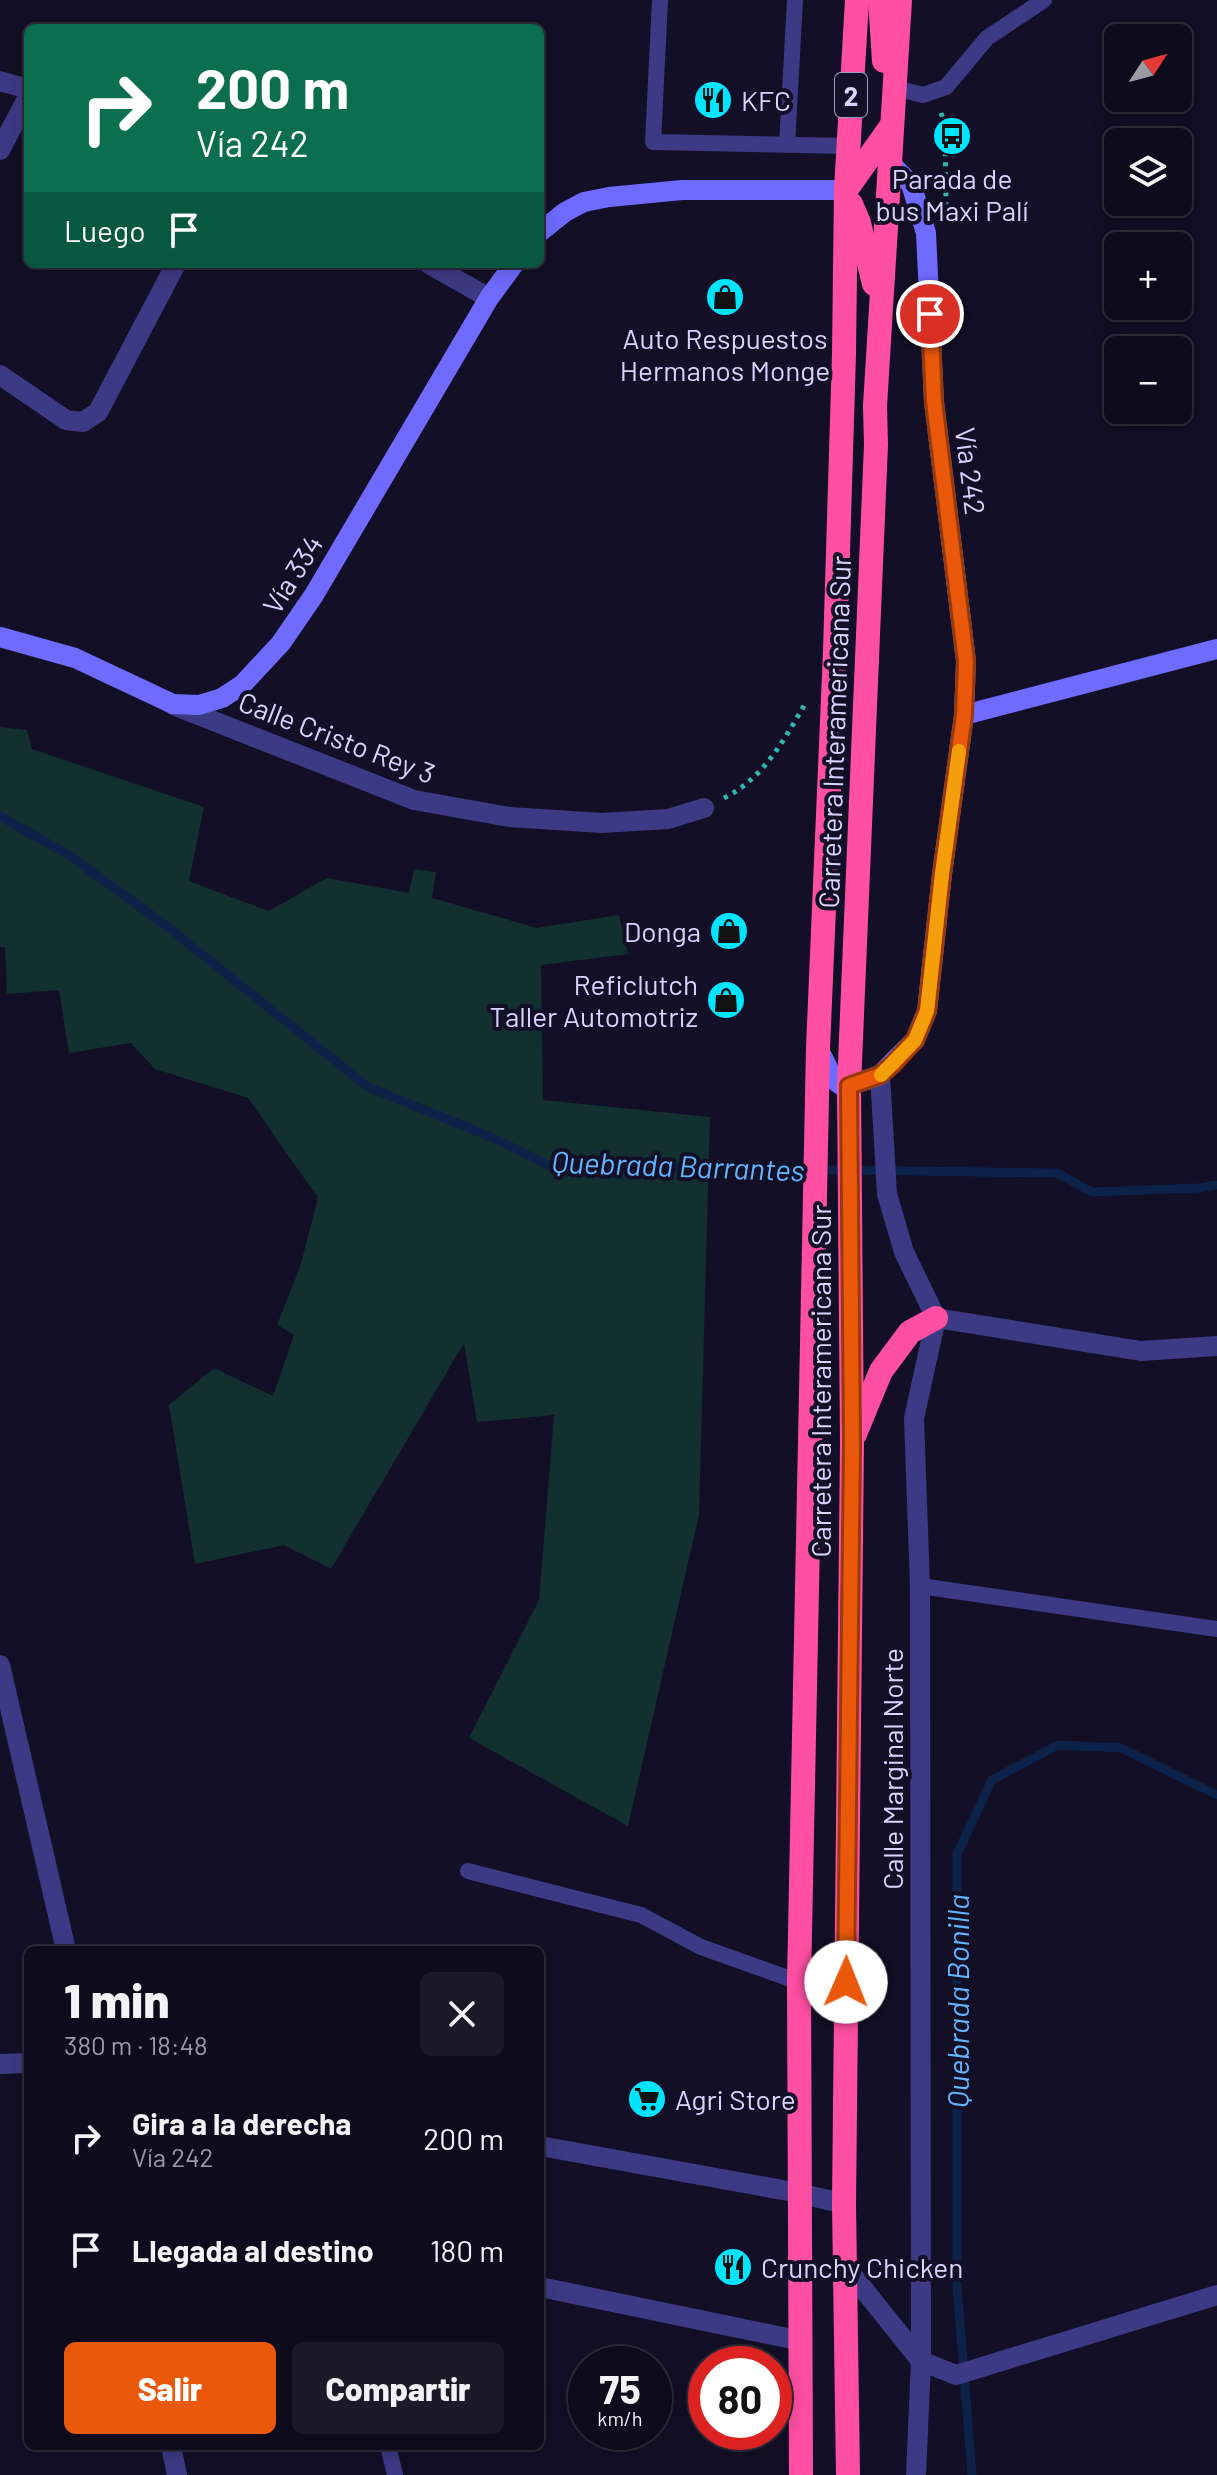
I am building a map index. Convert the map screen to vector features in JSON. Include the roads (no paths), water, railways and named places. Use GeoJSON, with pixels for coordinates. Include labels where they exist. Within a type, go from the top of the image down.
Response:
{"type":"FeatureCollection","features":[{"type":"Feature","properties":{"kind":"highway","name":"Carretera Interamericana Sur"},"geometry":{"type":"LineString","coordinates":[[801,2475],[799,1982],[818,1048],[835,651],[846,190],[857,0]]}},
{"type":"Feature","properties":{"kind":"highway"},"geometry":{"type":"LineString","coordinates":[[880,0],[883,57],[886,74],[895,88]]}},
{"type":"Feature","properties":{"kind":"highway","name":"Carretera Interamericana Sur"},"geometry":{"type":"LineString","coordinates":[[848,2475],[844,2204],[852,1443],[849,1086],[879,334],[900,0]]}},
{"type":"Feature","properties":{"kind":"highway"},"geometry":{"type":"LineString","coordinates":[[879,334],[874,283],[859,223],[846,190],[892,125]]}},
{"type":"Feature","properties":{"kind":"highway"},"geometry":{"type":"LineString","coordinates":[[852,1443],[881,1371],[910,1332],[936,1318]]}},
{"type":"Feature","properties":{"kind":"main road","name":"Vía 242"},"geometry":{"type":"LineString","coordinates":[[849,1086],[880,1075],[915,1040],[927,1011],[964,715],[966,661],[934,402],[926,233],[911,184],[890,163]]}},
{"type":"Feature","properties":{"kind":"main road"},"geometry":{"type":"LineString","coordinates":[[544,229],[584,202],[609,197],[682,190],[846,190]]}},
{"type":"Feature","properties":{"kind":"main road","name":"Vía 334"},"geometry":{"type":"LineString","coordinates":[[0,637],[75,658],[173,704],[199,705],[222,698],[242,685],[281,643],[329,569],[489,298],[511,268]]}},
{"type":"Feature","properties":{"kind":"main road"},"geometry":{"type":"LineString","coordinates":[[964,715],[1217,649]]}},
{"type":"Feature","properties":{"kind":"main road"},"geometry":{"type":"LineString","coordinates":[[818,1048],[834,1080],[842,1086],[849,1086]]}},
{"type":"Feature","properties":{"kind":"street"},"geometry":{"type":"LineString","coordinates":[[0,81],[24,88]]}},
{"type":"Feature","properties":{"kind":"street"},"geometry":{"type":"LineString","coordinates":[[0,150],[24,105]]}},
{"type":"Feature","properties":{"kind":"street"},"geometry":{"type":"LineString","coordinates":[[0,375],[66,420],[83,422],[98,412],[174,268]]}},
{"type":"Feature","properties":{"kind":"street"},"geometry":{"type":"LineString","coordinates":[[436,268],[489,298]]}},
{"type":"Feature","properties":{"kind":"street","name":"Calle Cristo Rey 3"},"geometry":{"type":"LineString","coordinates":[[173,704],[414,800],[509,817],[602,823],[668,819],[704,808]]}},
{"type":"Feature","properties":{"kind":"street"},"geometry":{"type":"LineString","coordinates":[[880,1075],[887,1194],[904,1252],[936,1318],[1141,1351],[1217,1346]]}},
{"type":"Feature","properties":{"kind":"street","name":"Calle Marginal Norte"},"geometry":{"type":"LineString","coordinates":[[916,2475],[921,2361],[920,1586],[914,1418],[936,1318]]}},
{"type":"Feature","properties":{"kind":"street"},"geometry":{"type":"LineString","coordinates":[[0,1665],[65,1946]]}},
{"type":"Feature","properties":{"kind":"street"},"geometry":{"type":"LineString","coordinates":[[0,2064],[24,2063]]}},
{"type":"Feature","properties":{"kind":"street"},"geometry":{"type":"LineString","coordinates":[[544,2147],[844,2204]]}},
{"type":"Feature","properties":{"kind":"street"},"geometry":{"type":"LineString","coordinates":[[845,2266],[921,2361],[956,2375],[1217,2295]]}},
{"type":"Feature","properties":{"kind":"street"},"geometry":{"type":"LineString","coordinates":[[544,2288],[802,2341]]}},
{"type":"Feature","properties":{"kind":"street"},"geometry":{"type":"LineString","coordinates":[[172,2450],[177,2475]]}},
{"type":"Feature","properties":{"kind":"lane"},"geometry":{"type":"LineString","coordinates":[[660,0],[653,142],[848,146]]}},
{"type":"Feature","properties":{"kind":"lane"},"geometry":{"type":"LineString","coordinates":[[787,145],[795,0]]}},
{"type":"Feature","properties":{"kind":"lane"},"geometry":{"type":"LineString","coordinates":[[895,88],[923,95],[946,87],[987,38],[1044,0]]}},
{"type":"Feature","properties":{"kind":"lane"},"geometry":{"type":"LineString","coordinates":[[920,1586],[1217,1629]]}},
{"type":"Feature","properties":{"kind":"lane"},"geometry":{"type":"LineString","coordinates":[[468,1871],[641,1915],[701,1947],[799,1982]]}},
{"type":"Feature","properties":{"kind":"lane"},"geometry":{"type":"LineString","coordinates":[[389,2450],[395,2475]]}},
{"type":"Feature","properties":{"kind":"waterway","name":"Quebrada Barrantes"},"geometry":{"type":"LineString","coordinates":[[0,816],[72,857],[169,928],[368,1087],[491,1137],[550,1166],[1057,1173],[1092,1192],[1217,1185]]}},
{"type":"Feature","properties":{"kind":"waterway","name":"Quebrada Bonilla"},"geometry":{"type":"LineString","coordinates":[[972,2475],[957,2286],[957,1854],[992,1780],[1058,1745],[1121,1748],[1217,1795]]}},
{"type":"Feature","properties":{"kind":"place","name":"KFC"},"geometry":{"type":"Point","coordinates":[713,100]}},
{"type":"Feature","properties":{"kind":"place","name":"Parada de bus Maxi Palí"},"geometry":{"type":"Point","coordinates":[952,136]}},
{"type":"Feature","properties":{"kind":"place","name":"Auto Respuestos Hermanos Monge"},"geometry":{"type":"Point","coordinates":[725,297]}},
{"type":"Feature","properties":{"kind":"place","name":"Donga"},"geometry":{"type":"Point","coordinates":[729,931]}},
{"type":"Feature","properties":{"kind":"place","name":"Reficlutch Taller Automotriz"},"geometry":{"type":"Point","coordinates":[726,1000]}},
{"type":"Feature","properties":{"kind":"place","name":"Agri Store"},"geometry":{"type":"Point","coordinates":[647,2099]}},
{"type":"Feature","properties":{"kind":"place","name":"Crunchy Chicken"},"geometry":{"type":"Point","coordinates":[733,2267]}}]}
